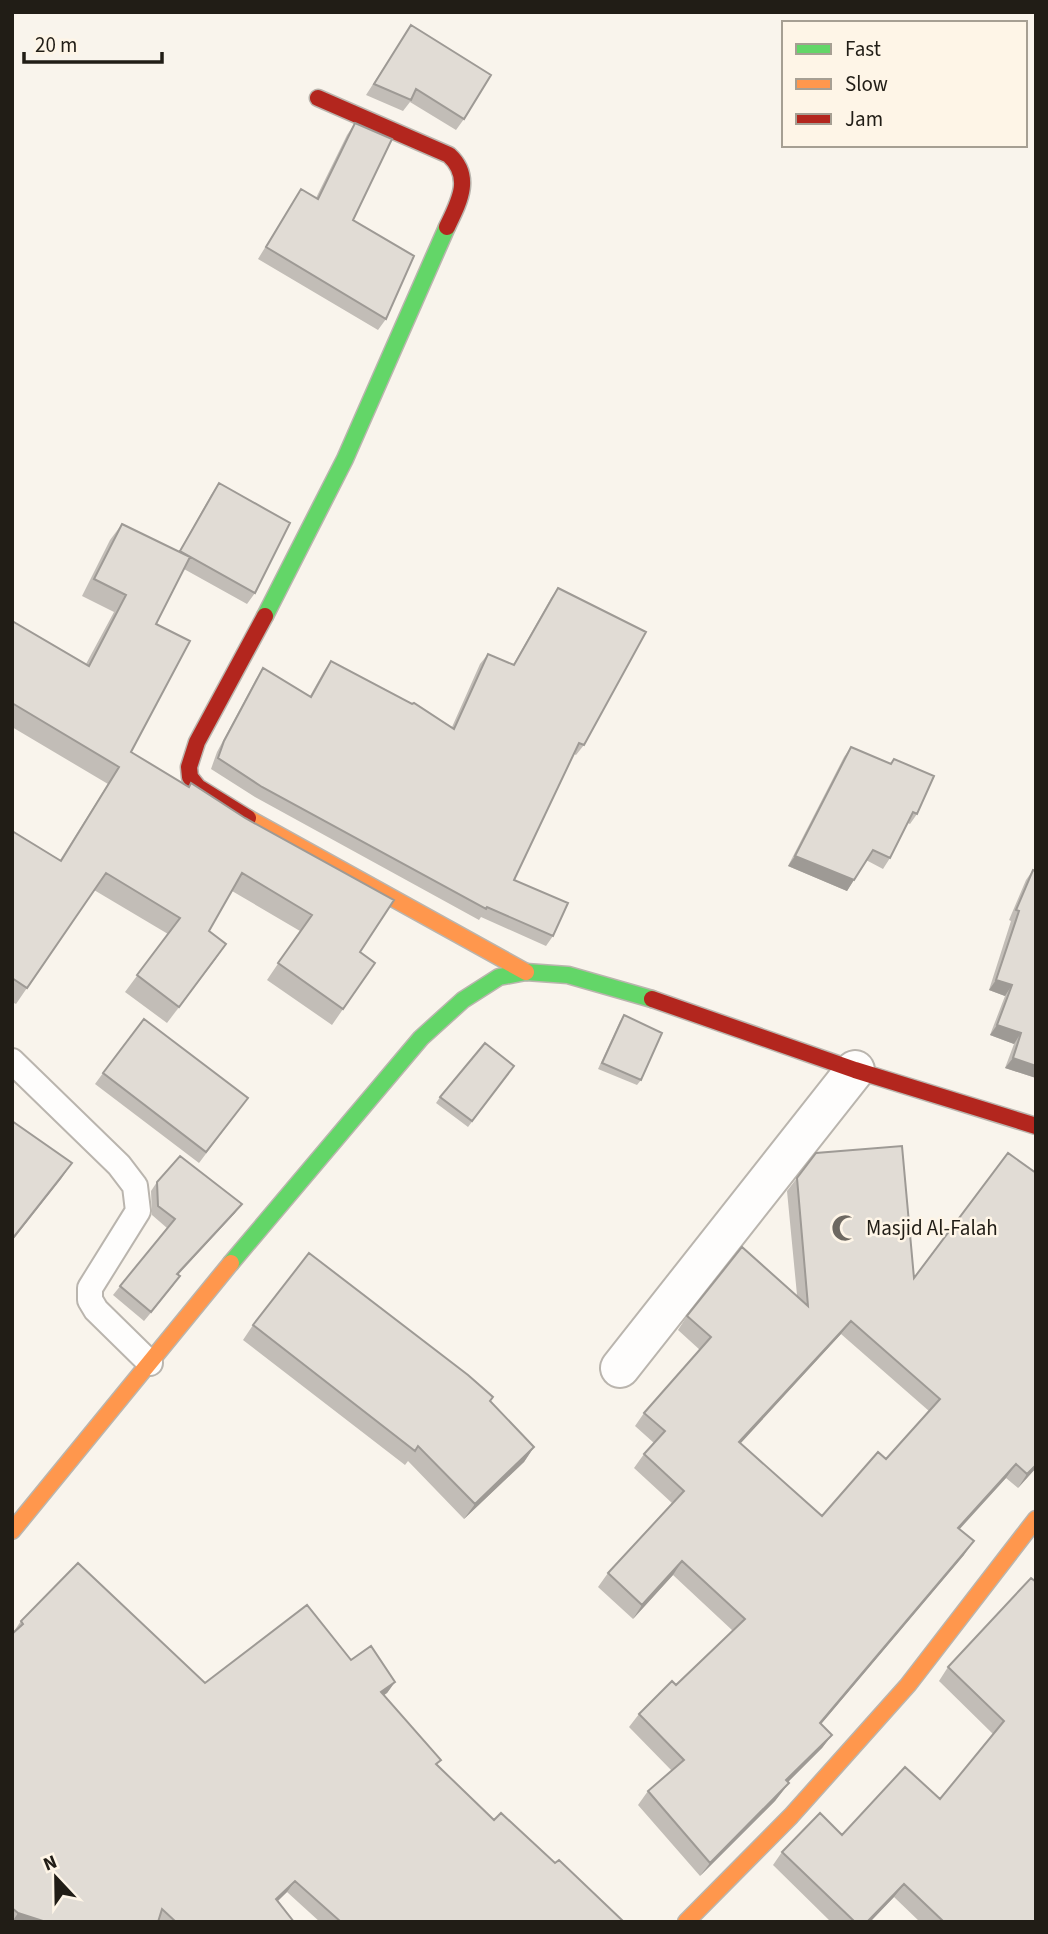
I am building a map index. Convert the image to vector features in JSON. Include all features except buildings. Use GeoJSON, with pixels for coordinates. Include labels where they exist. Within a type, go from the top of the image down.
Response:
{"type":"FeatureCollection","features":[{"type":"Feature","properties":{"kind":"street"},"geometry":{"type":"LineString","coordinates":[[318,98],[449,155],[458,163],[463,173],[458,202],[345,458],[268,611],[197,742],[189,773],[194,784],[251,819],[526,972]]}},
{"type":"Feature","properties":{"kind":"street"},"geometry":{"type":"LineString","coordinates":[[12,1531],[279,1203],[421,1038],[463,1000],[499,977],[526,972],[568,975],[635,993],[855,1070],[1036,1126]]}},
{"type":"Feature","properties":{"kind":"street"},"geometry":{"type":"LineString","coordinates":[[620,1368],[855,1070]]}},
{"type":"Feature","properties":{"kind":"street"},"geometry":{"type":"LineString","coordinates":[[686,1922],[791,1816],[908,1685],[1036,1519]]}},
{"type":"Feature","properties":{"kind":"lane"},"geometry":{"type":"LineString","coordinates":[[12,1061],[119,1165],[135,1185],[138,1211],[90,1288],[90,1300],[96,1310],[150,1363]]}},
{"type":"Feature","properties":{"kind":"traffic: fast"},"geometry":{"type":"LineString","coordinates":[[265,616],[345,459],[447,227]]}},
{"type":"Feature","properties":{"kind":"traffic: fast"},"geometry":{"type":"LineString","coordinates":[[231,1263],[421,1038],[463,1000],[499,977],[526,972],[568,975],[652,999]]}},
{"type":"Feature","properties":{"kind":"traffic: slow"},"geometry":{"type":"LineString","coordinates":[[248,818],[526,972]]}},
{"type":"Feature","properties":{"kind":"traffic: slow"},"geometry":{"type":"LineString","coordinates":[[12,1531],[231,1263]]}},
{"type":"Feature","properties":{"kind":"traffic: slow"},"geometry":{"type":"LineString","coordinates":[[686,1922],[791,1816],[908,1685],[1036,1519]]}},
{"type":"Feature","properties":{"kind":"traffic: jam"},"geometry":{"type":"LineString","coordinates":[[318,98],[449,155],[460,172],[462,190],[447,227]]}},
{"type":"Feature","properties":{"kind":"traffic: jam"},"geometry":{"type":"LineString","coordinates":[[248,818],[198,787],[190,777],[189,767],[197,742],[265,616]]}},
{"type":"Feature","properties":{"kind":"traffic: jam"},"geometry":{"type":"LineString","coordinates":[[652,999],[855,1070],[1036,1126]]}},
{"type":"Feature","properties":{"kind":"place","name":"Masjid Al-Falah"},"geometry":{"type":"Point","coordinates":[845,1228]}}]}
